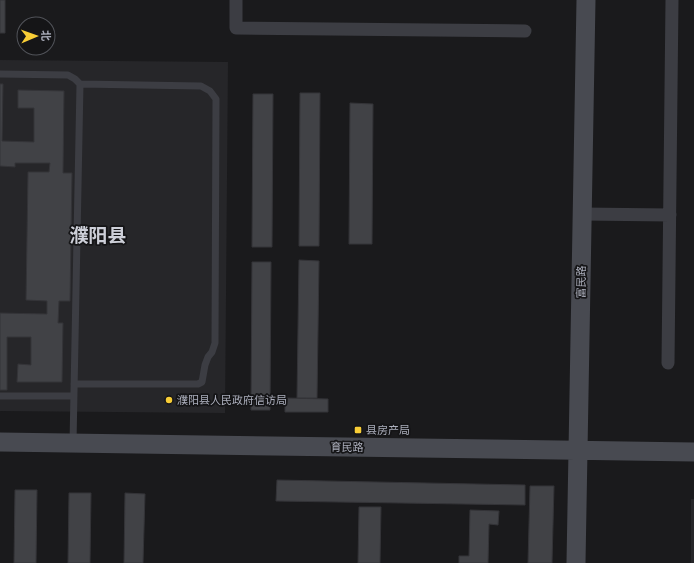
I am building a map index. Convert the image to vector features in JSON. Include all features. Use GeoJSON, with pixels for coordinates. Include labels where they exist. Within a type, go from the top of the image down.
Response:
{"type":"FeatureCollection","features":[{"type":"Feature","properties":{"kind":"street"},"geometry":{"type":"LineString","coordinates":[[236,0],[236,28],[525,31]]}},
{"type":"Feature","properties":{"kind":"street","name":"富民路"},"geometry":{"type":"LineString","coordinates":[[576,563],[586,0]]}},
{"type":"Feature","properties":{"kind":"street"},"geometry":{"type":"LineString","coordinates":[[668,363],[672,0]]}},
{"type":"Feature","properties":{"kind":"street"},"geometry":{"type":"LineString","coordinates":[[582,214],[670,215]]}},
{"type":"Feature","properties":{"kind":"street","name":"育民路"},"geometry":{"type":"LineString","coordinates":[[0,442],[694,452]]}},
{"type":"Feature","properties":{"kind":"lane"},"geometry":{"type":"LineString","coordinates":[[0,74],[68,75],[80,84],[201,86],[210,91],[216,99],[215,344],[205,365],[202,382],[198,384],[74,384]]}},
{"type":"Feature","properties":{"kind":"lane"},"geometry":{"type":"LineString","coordinates":[[72,443],[80,84]]}},
{"type":"Feature","properties":{"kind":"lane"},"geometry":{"type":"LineString","coordinates":[[0,396],[74,396]]}},
{"type":"Feature","properties":{"kind":"shaded area"},"geometry":{"type":"Polygon","coordinates":[[[0,60],[228,62],[225,413],[0,411],[0,60]]]}},
{"type":"Feature","properties":{"kind":"shaded area"},"geometry":{"type":"Polygon","coordinates":[[[691,499],[694,499],[694,563],[691,563],[691,499]]]}},
{"type":"Feature","properties":{"kind":"building"},"geometry":{"type":"Polygon","coordinates":[[[0,0],[5,0],[5,33],[0,33],[0,0]]]}},
{"type":"Feature","properties":{"kind":"building"},"geometry":{"type":"Polygon","coordinates":[[[0,84],[3,84],[2,141],[34,142],[34,108],[18,108],[18,90],[64,91],[63,173],[72,173],[70,301],[59,301],[58,323],[63,323],[62,382],[17,382],[18,364],[31,365],[31,337],[7,337],[7,390],[0,390],[0,313],[47,314],[47,301],[26,300],[28,172],[49,172],[50,163],[15,163],[15,167],[0,166],[0,84]]]}},
{"type":"Feature","properties":{"kind":"building"},"geometry":{"type":"Polygon","coordinates":[[[300,93],[320,93],[319,246],[299,246],[300,93]]]}},
{"type":"Feature","properties":{"kind":"building"},"geometry":{"type":"Polygon","coordinates":[[[253,94],[273,94],[272,247],[252,247],[253,94]]]}},
{"type":"Feature","properties":{"kind":"building"},"geometry":{"type":"Polygon","coordinates":[[[350,103],[373,104],[372,244],[349,244],[350,103]]]}},
{"type":"Feature","properties":{"kind":"building"},"geometry":{"type":"Polygon","coordinates":[[[299,260],[319,261],[317,398],[297,398],[299,260]]]}},
{"type":"Feature","properties":{"kind":"building"},"geometry":{"type":"Polygon","coordinates":[[[252,262],[271,262],[270,410],[251,410],[252,262]]]}},
{"type":"Feature","properties":{"kind":"building"},"geometry":{"type":"Polygon","coordinates":[[[285,398],[328,399],[328,412],[285,412],[285,398]]]}},
{"type":"Feature","properties":{"kind":"building"},"geometry":{"type":"Polygon","coordinates":[[[277,480],[525,485],[525,505],[276,501],[277,480]]]}},
{"type":"Feature","properties":{"kind":"building"},"geometry":{"type":"Polygon","coordinates":[[[530,486],[554,486],[552,563],[528,563],[530,486]]]}},
{"type":"Feature","properties":{"kind":"building"},"geometry":{"type":"Polygon","coordinates":[[[15,490],[37,490],[36,563],[14,563],[15,490]]]}},
{"type":"Feature","properties":{"kind":"building"},"geometry":{"type":"Polygon","coordinates":[[[69,493],[91,493],[90,563],[68,563],[69,493]]]}},
{"type":"Feature","properties":{"kind":"building"},"geometry":{"type":"Polygon","coordinates":[[[125,493],[145,494],[143,563],[124,563],[125,493]]]}},
{"type":"Feature","properties":{"kind":"building"},"geometry":{"type":"Polygon","coordinates":[[[359,507],[381,507],[380,563],[358,563],[359,507]]]}},
{"type":"Feature","properties":{"kind":"building"},"geometry":{"type":"Polygon","coordinates":[[[470,510],[499,511],[498,525],[489,524],[488,563],[459,563],[459,556],[469,556],[470,510]]]}},
{"type":"Feature","properties":{"kind":"place","name":"濮阳县人民政府信访局"},"geometry":{"type":"Point","coordinates":[169,400]}},
{"type":"Feature","properties":{"kind":"place","name":"县房产局"},"geometry":{"type":"Point","coordinates":[358,430]}},
{"type":"Feature","properties":{"kind":"district","name":"濮阳县"},"geometry":{"type":"Point","coordinates":[98,235]}}]}
